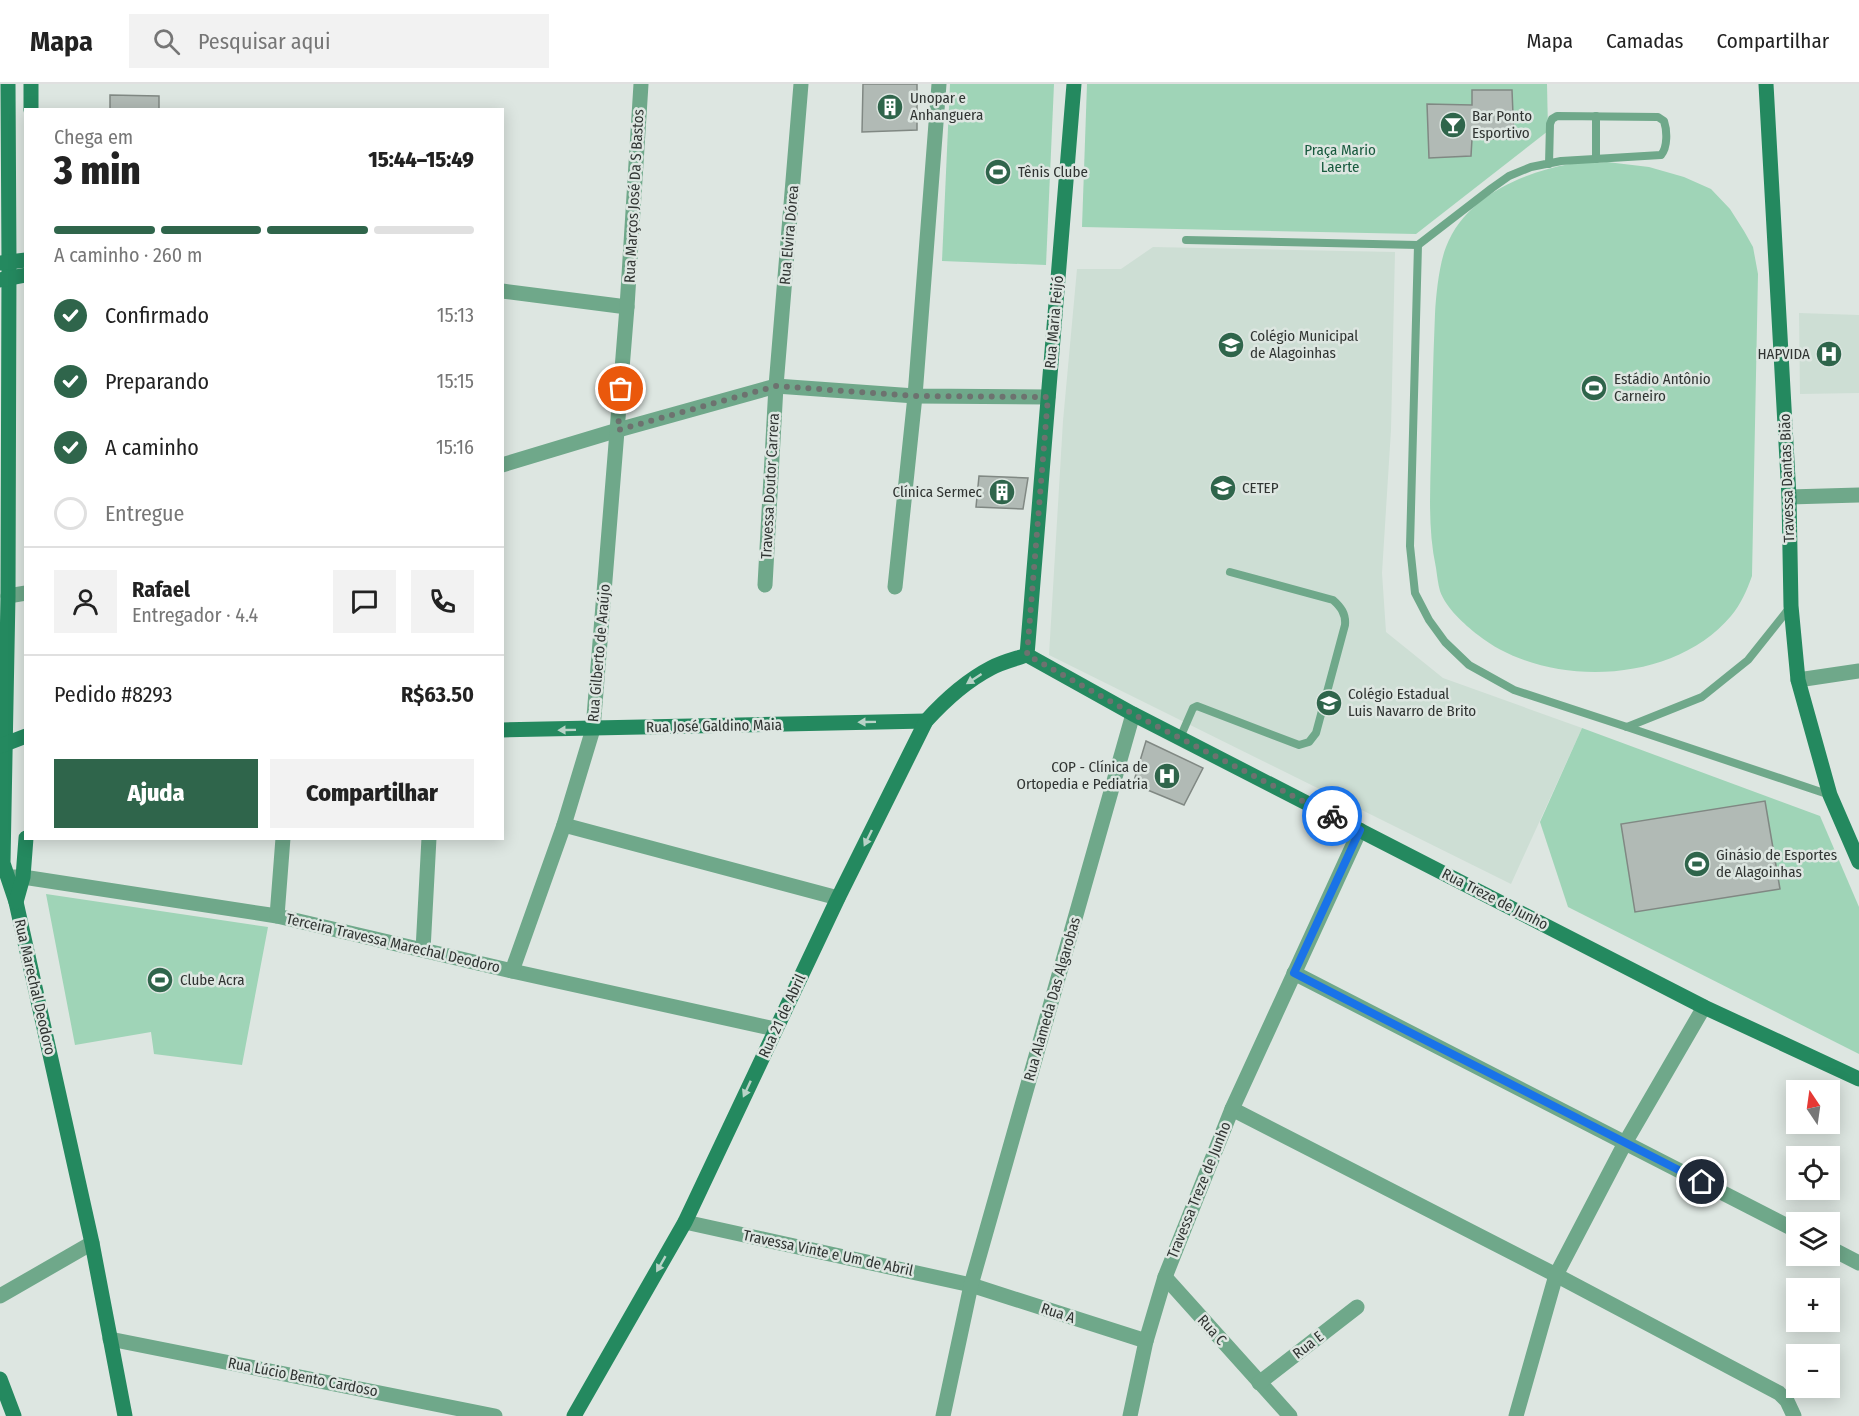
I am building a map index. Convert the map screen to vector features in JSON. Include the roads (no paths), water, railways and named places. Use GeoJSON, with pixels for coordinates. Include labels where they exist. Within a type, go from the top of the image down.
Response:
{"type":"FeatureCollection","features":[{"type":"Feature","properties":{"kind":"street"},"geometry":{"type":"LineString","coordinates":[[8,84],[4,279],[8,597],[2,745],[3,863],[15,877]]}},
{"type":"Feature","properties":{"kind":"street"},"geometry":{"type":"LineString","coordinates":[[31,84],[31,108]]}},
{"type":"Feature","properties":{"kind":"street","name":"Rua Marços José Da S Bastos"},"geometry":{"type":"LineString","coordinates":[[618,430],[641,84]]}},
{"type":"Feature","properties":{"kind":"street","name":"Rua Elvira Dórea"},"geometry":{"type":"LineString","coordinates":[[776,386],[801,84]]}},
{"type":"Feature","properties":{"kind":"street"},"geometry":{"type":"LineString","coordinates":[[895,587],[915,396],[939,84]]}},
{"type":"Feature","properties":{"kind":"street","name":"Rua Maria Feijó"},"geometry":{"type":"LineString","coordinates":[[1027,655],[1074,84]]}},
{"type":"Feature","properties":{"kind":"street","name":"Travessa Dantas Bião"},"geometry":{"type":"LineString","coordinates":[[1766,84],[1789,497],[1791,606],[1798,680],[1830,795],[1858,856]]}},
{"type":"Feature","properties":{"kind":"street"},"geometry":{"type":"LineString","coordinates":[[5,262],[24,260]]}},
{"type":"Feature","properties":{"kind":"street"},"geometry":{"type":"LineString","coordinates":[[4,279],[24,275]]}},
{"type":"Feature","properties":{"kind":"street"},"geometry":{"type":"LineString","coordinates":[[504,291],[627,307]]}},
{"type":"Feature","properties":{"kind":"street"},"geometry":{"type":"LineString","coordinates":[[504,464],[776,386],[915,396],[1048,397]]}},
{"type":"Feature","properties":{"kind":"street","name":"Travessa Doutor Carrera"},"geometry":{"type":"LineString","coordinates":[[765,585],[776,386]]}},
{"type":"Feature","properties":{"kind":"street","name":"Rua Gilberto de Araújo"},"geometry":{"type":"LineString","coordinates":[[512,971],[564,825],[593,729],[618,430]]}},
{"type":"Feature","properties":{"kind":"street"},"geometry":{"type":"LineString","coordinates":[[1789,497],[1859,495]]}},
{"type":"Feature","properties":{"kind":"street"},"geometry":{"type":"LineString","coordinates":[[8,597],[24,593]]}},
{"type":"Feature","properties":{"kind":"street"},"geometry":{"type":"LineString","coordinates":[[1027,655],[1133,714]]}},
{"type":"Feature","properties":{"kind":"street","name":"Rua 21 de Abril"},"geometry":{"type":"LineString","coordinates":[[574,1416],[685,1222],[838,898],[926,721],[945,699],[969,682],[993,667],[1027,655]]}},
{"type":"Feature","properties":{"kind":"street"},"geometry":{"type":"LineString","coordinates":[[1798,680],[1859,670]]}},
{"type":"Feature","properties":{"kind":"street","name":"Rua Treze de Junho"},"geometry":{"type":"LineString","coordinates":[[1133,714],[1704,1007],[1859,1079]]}},
{"type":"Feature","properties":{"kind":"street","name":"Rua Alameda Das Algarobas"},"geometry":{"type":"LineString","coordinates":[[944,1416],[971,1285],[1133,714]]}},
{"type":"Feature","properties":{"kind":"street","name":"Rua José Galdino Maia"},"geometry":{"type":"LineString","coordinates":[[504,730],[926,721]]}},
{"type":"Feature","properties":{"kind":"street"},"geometry":{"type":"LineString","coordinates":[[2,745],[24,737]]}},
{"type":"Feature","properties":{"kind":"street"},"geometry":{"type":"LineString","coordinates":[[564,825],[838,898]]}},
{"type":"Feature","properties":{"kind":"street","name":"Travessa Treze de Junho"},"geometry":{"type":"LineString","coordinates":[[1130,1416],[1146,1341],[1164,1277],[1232,1109],[1360,830]]}},
{"type":"Feature","properties":{"kind":"street"},"geometry":{"type":"LineString","coordinates":[[15,877],[25,840]]}},
{"type":"Feature","properties":{"kind":"street"},"geometry":{"type":"LineString","coordinates":[[277,916],[283,840]]}},
{"type":"Feature","properties":{"kind":"street"},"geometry":{"type":"LineString","coordinates":[[423,950],[429,840]]}},
{"type":"Feature","properties":{"kind":"street","name":"Rua Marechal Deodoro"},"geometry":{"type":"LineString","coordinates":[[15,877],[16,902],[92,1243],[124,1416]]}},
{"type":"Feature","properties":{"kind":"street","name":"Terceira Travessa Marechal Deodoro"},"geometry":{"type":"LineString","coordinates":[[15,877],[277,916],[775,1029]]}},
{"type":"Feature","properties":{"kind":"street"},"geometry":{"type":"LineString","coordinates":[[1294,973],[1786,1225]]}},
{"type":"Feature","properties":{"kind":"street"},"geometry":{"type":"LineString","coordinates":[[1516,1416],[1556,1275],[1625,1143],[1704,1007]]}},
{"type":"Feature","properties":{"kind":"street"},"geometry":{"type":"LineString","coordinates":[[1232,1109],[1556,1275],[1779,1393],[1787,1401],[1794,1416]]}},
{"type":"Feature","properties":{"kind":"street","name":"Travessa Vinte e Um de Abril"},"geometry":{"type":"LineString","coordinates":[[685,1222],[971,1285]]}},
{"type":"Feature","properties":{"kind":"street"},"geometry":{"type":"LineString","coordinates":[[0,1296],[92,1243]]}},
{"type":"Feature","properties":{"kind":"street"},"geometry":{"type":"LineString","coordinates":[[1840,1253],[1859,1263]]}},
{"type":"Feature","properties":{"kind":"street","name":"Rua C"},"geometry":{"type":"LineString","coordinates":[[1164,1277],[1290,1416]]}},
{"type":"Feature","properties":{"kind":"street","name":"Rua A"},"geometry":{"type":"LineString","coordinates":[[971,1285],[1146,1341]]}},
{"type":"Feature","properties":{"kind":"street","name":"Rua E"},"geometry":{"type":"LineString","coordinates":[[1260,1383],[1357,1306]]}},
{"type":"Feature","properties":{"kind":"street","name":"Rua Lúcio Bento Cardoso"},"geometry":{"type":"LineString","coordinates":[[110,1339],[495,1416]]}},
{"type":"Feature","properties":{"kind":"street"},"geometry":{"type":"LineString","coordinates":[[0,1379],[14,1416]]}},
{"type":"Feature","properties":{"kind":"lane"},"geometry":{"type":"LineString","coordinates":[[1186,240],[1418,245],[1509,176],[1531,167],[1596,159],[1661,155],[1664,152],[1666,128],[1664,121],[1658,117],[1557,116],[1550,124],[1549,164]]}},
{"type":"Feature","properties":{"kind":"lane"},"geometry":{"type":"LineString","coordinates":[[1596,116],[1596,159]]}},
{"type":"Feature","properties":{"kind":"lane"},"geometry":{"type":"LineString","coordinates":[[1418,245],[1410,546],[1415,593],[1439,634],[1469,665],[1514,690],[1830,795]]}},
{"type":"Feature","properties":{"kind":"lane"},"geometry":{"type":"LineString","coordinates":[[1180,738],[1193,708],[1200,706],[1299,745],[1310,742],[1316,733],[1345,625],[1346,618],[1341,607],[1333,600],[1230,572]]}},
{"type":"Feature","properties":{"kind":"lane"},"geometry":{"type":"LineString","coordinates":[[1626,727],[1702,697],[1748,660],[1791,606]]}},
{"type":"Feature","properties":{"kind":"place","name":"Unopar e Anhanguera"},"geometry":{"type":"Point","coordinates":[890,107]}},
{"type":"Feature","properties":{"kind":"place","name":"Bar Ponto Esportivo"},"geometry":{"type":"Point","coordinates":[1453,125]}},
{"type":"Feature","properties":{"kind":"place","name":"Tênis Clube"},"geometry":{"type":"Point","coordinates":[998,172]}},
{"type":"Feature","properties":{"kind":"place","name":"Colégio Municipal de Alagoinhas"},"geometry":{"type":"Point","coordinates":[1231,345]}},
{"type":"Feature","properties":{"kind":"place","name":"HAPVIDA"},"geometry":{"type":"Point","coordinates":[1829,354]}},
{"type":"Feature","properties":{"kind":"place","name":"Estádio Antônio Carneiro"},"geometry":{"type":"Point","coordinates":[1594,388]}},
{"type":"Feature","properties":{"kind":"place","name":"CETEP"},"geometry":{"type":"Point","coordinates":[1223,488]}},
{"type":"Feature","properties":{"kind":"place","name":"Clínica Sermec"},"geometry":{"type":"Point","coordinates":[1002,492]}},
{"type":"Feature","properties":{"kind":"place","name":"Colégio Estadual Luis Navarro de Brito"},"geometry":{"type":"Point","coordinates":[1329,703]}},
{"type":"Feature","properties":{"kind":"place","name":"COP - Clínica de Ortopedia e Pediatria"},"geometry":{"type":"Point","coordinates":[1167,776]}},
{"type":"Feature","properties":{"kind":"place","name":"Ginásio de Esportes de Alagoinhas"},"geometry":{"type":"Point","coordinates":[1697,864]}},
{"type":"Feature","properties":{"kind":"place","name":"Clube Acra"},"geometry":{"type":"Point","coordinates":[160,980]}},
{"type":"Feature","properties":{"kind":"park label","name":"Praça Mario Laerte"},"geometry":{"type":"Point","coordinates":[1340,158]}}]}
